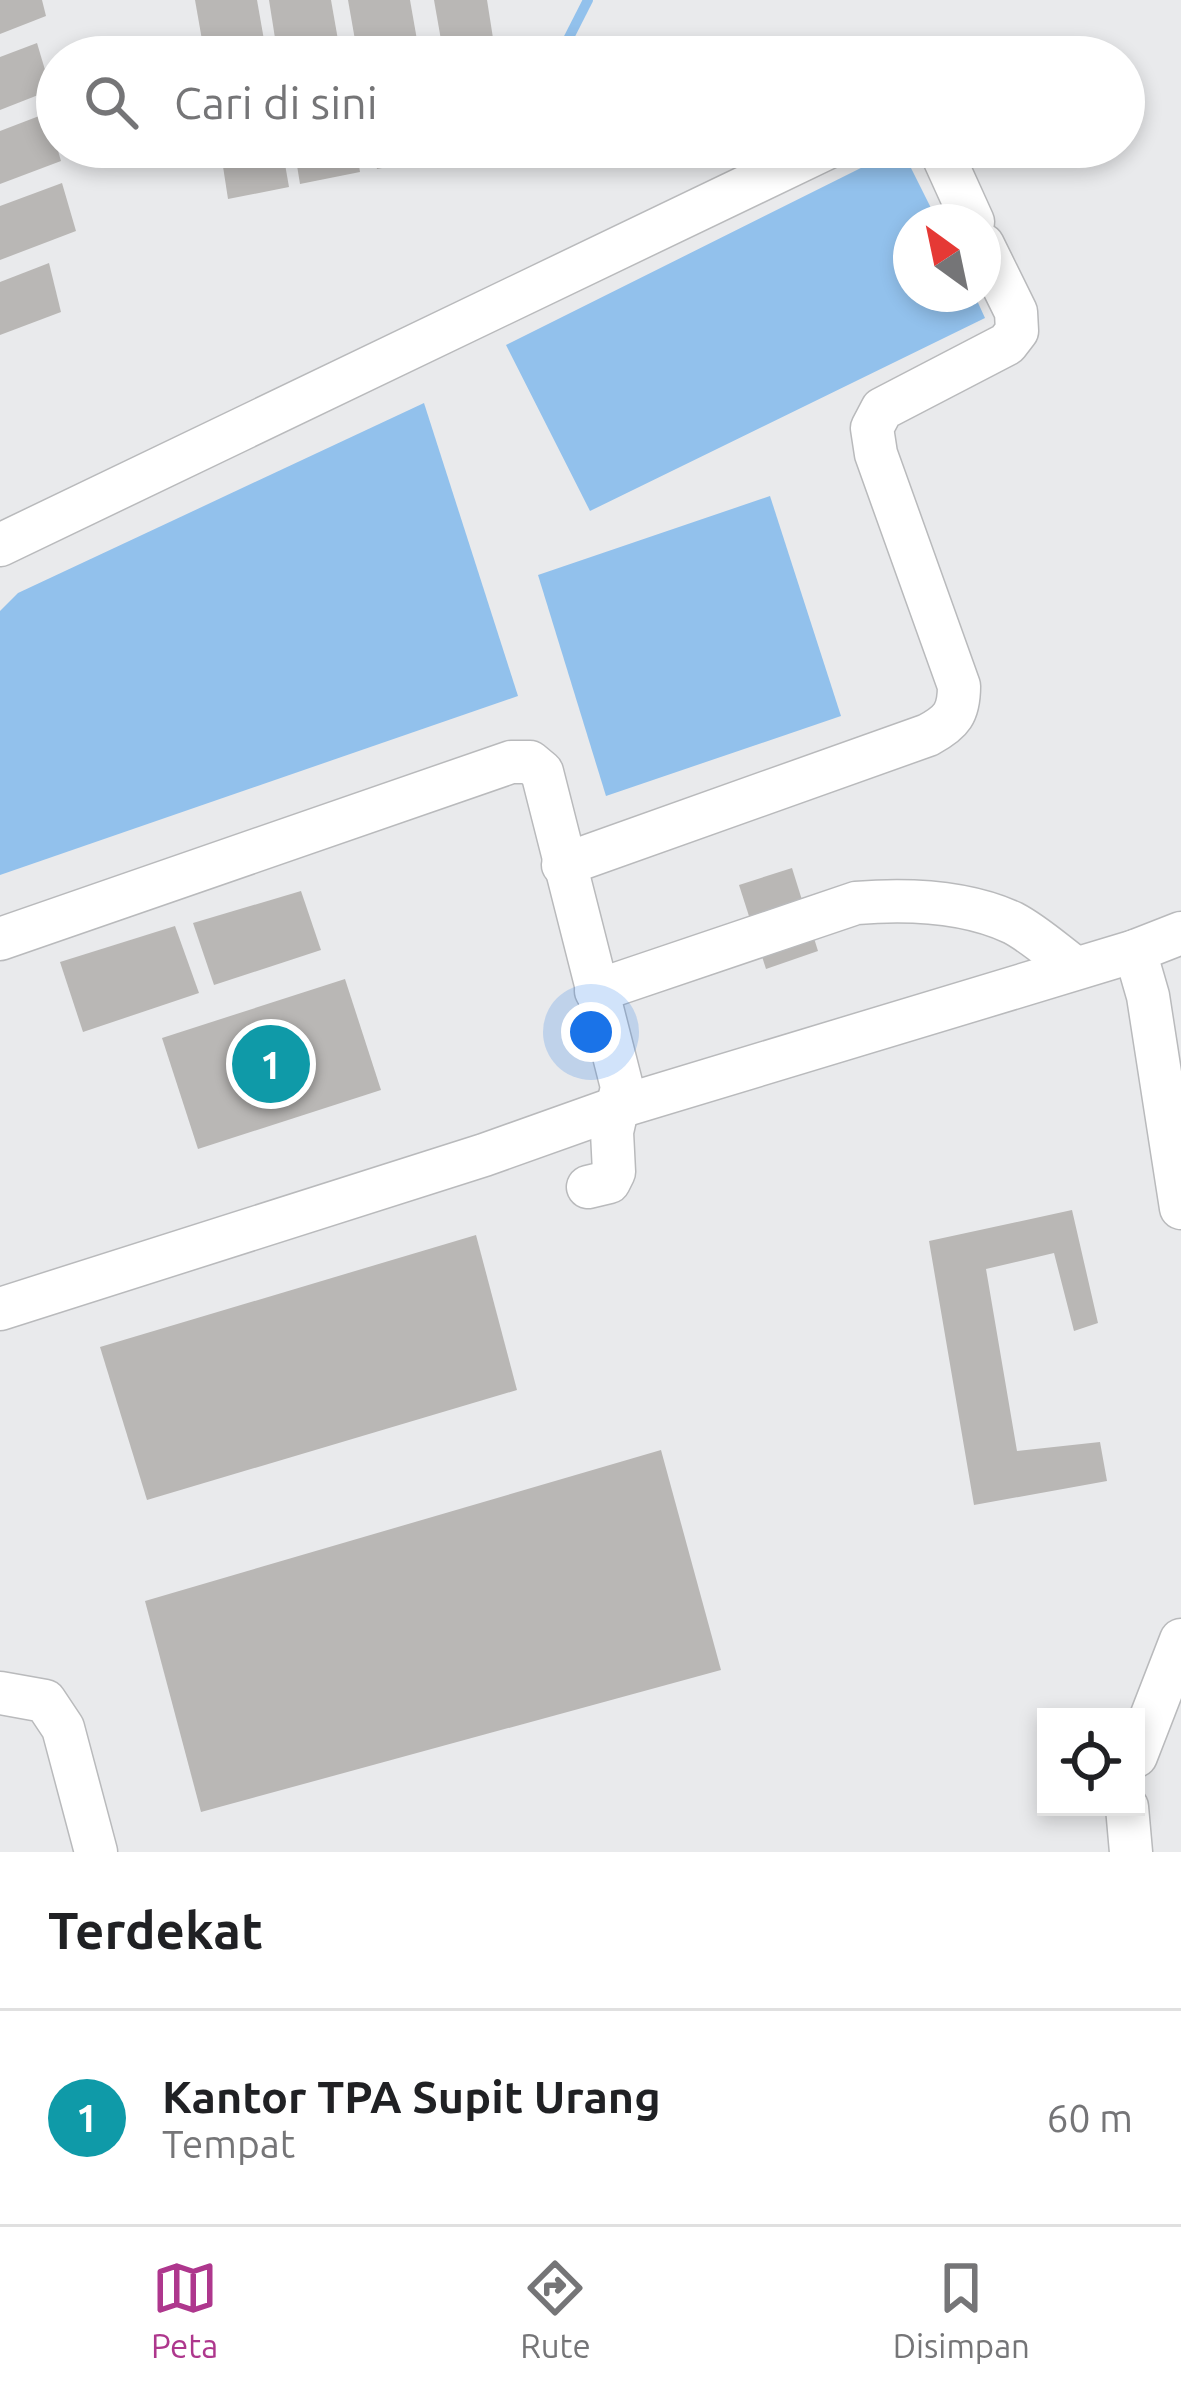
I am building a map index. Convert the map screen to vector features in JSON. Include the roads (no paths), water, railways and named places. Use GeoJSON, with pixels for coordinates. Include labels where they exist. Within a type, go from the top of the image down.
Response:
{"type":"FeatureCollection","features":[{"type":"Feature","properties":{"kind":"lane"},"geometry":{"type":"LineString","coordinates":[[0,545],[785,168]]}},
{"type":"Feature","properties":{"kind":"lane"},"geometry":{"type":"LineString","coordinates":[[949,168],[965,204]]}},
{"type":"Feature","properties":{"kind":"lane"},"geometry":{"type":"LineString","coordinates":[[563,865],[928,735],[950,723],[959,708],[959,686],[875,454],[872,428],[882,409],[1007,344],[1017,331],[1016,312],[1001,282]]}},
{"type":"Feature","properties":{"kind":"lane"},"geometry":{"type":"LineString","coordinates":[[0,939],[511,763],[530,762],[542,772],[622,1088],[612,1132],[614,1172],[609,1182],[588,1187]]}},
{"type":"Feature","properties":{"kind":"lane"},"geometry":{"type":"LineString","coordinates":[[596,991],[856,903],[891,900],[951,906],[1014,924],[1074,967]]}},
{"type":"Feature","properties":{"kind":"lane"},"geometry":{"type":"LineString","coordinates":[[0,1309],[616,1108],[1181,933]]}},
{"type":"Feature","properties":{"kind":"lane"},"geometry":{"type":"LineString","coordinates":[[1135,951],[1148,997],[1181,1208]]}},
{"type":"Feature","properties":{"kind":"lane"},"geometry":{"type":"LineString","coordinates":[[1145,1733],[1181,1640]]}},
{"type":"Feature","properties":{"kind":"lane"},"geometry":{"type":"LineString","coordinates":[[0,1693],[46,1701],[63,1728],[96,1852]]}},
{"type":"Feature","properties":{"kind":"lane"},"geometry":{"type":"LineString","coordinates":[[1128,1816],[1131,1852]]}},
{"type":"Feature","properties":{"kind":"water"},"geometry":{"type":"Polygon","coordinates":[[[861,168],[911,168],[929,204],[893,204],[893,312],[982,312],[985,318],[590,511],[506,345],[861,168]]]}},
{"type":"Feature","properties":{"kind":"water"},"geometry":{"type":"Polygon","coordinates":[[[424,403],[518,696],[0,875],[0,611],[18,593],[424,403]]]}},
{"type":"Feature","properties":{"kind":"water"},"geometry":{"type":"Polygon","coordinates":[[[770,496],[841,716],[606,796],[538,575],[770,496]]]}},
{"type":"Feature","properties":{"kind":"waterway"},"geometry":{"type":"LineString","coordinates":[[570,36],[588,0]]}},
{"type":"Feature","properties":{"kind":"place","name":"Kantor TPA Supit Urang"},"geometry":{"type":"Point","coordinates":[271,1064]}}]}
